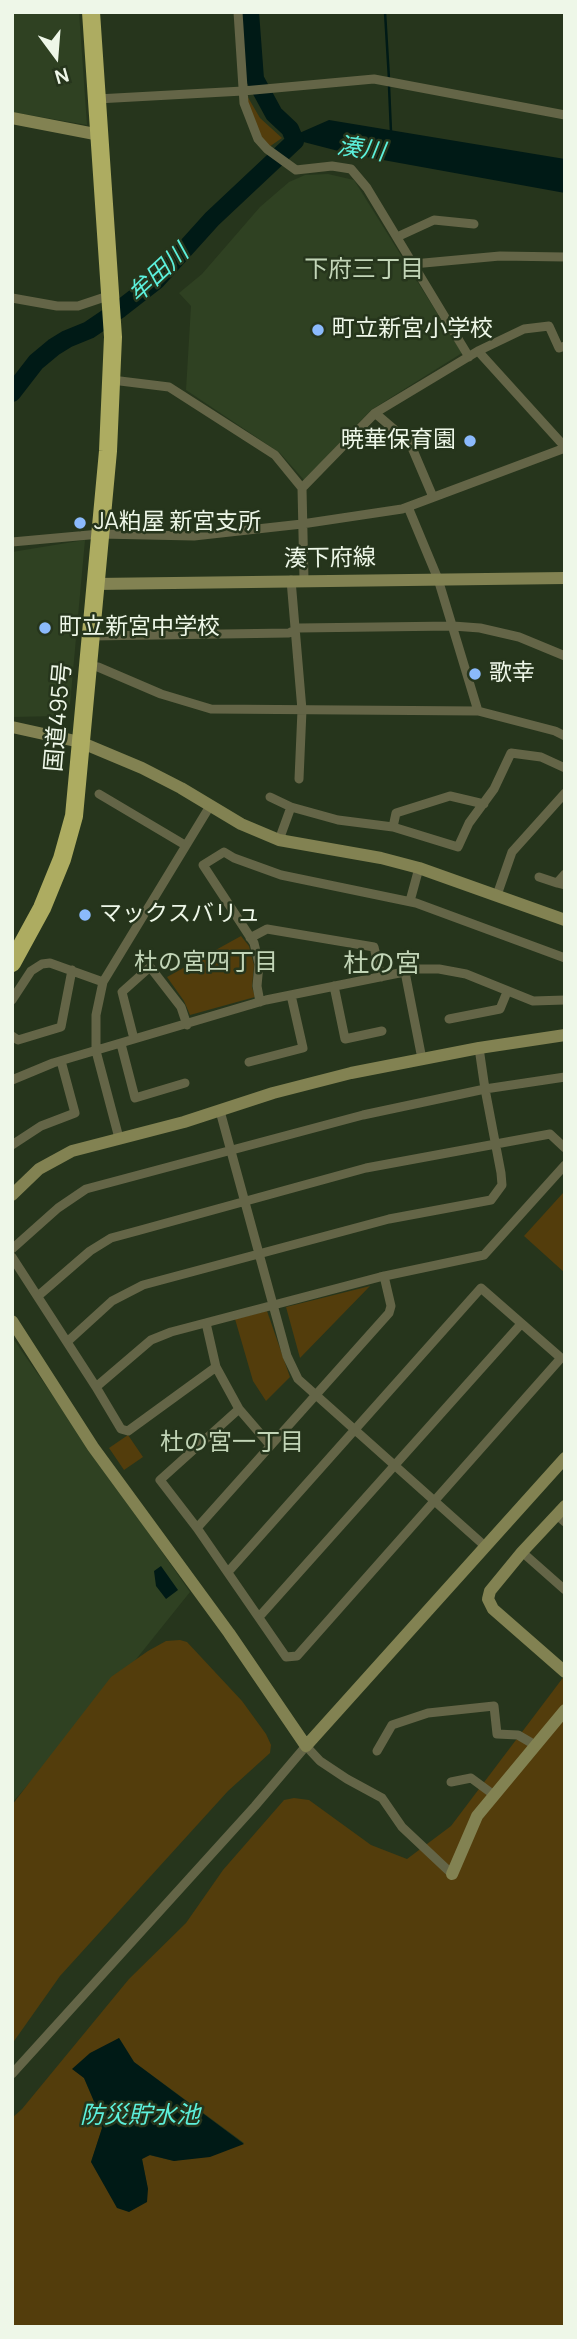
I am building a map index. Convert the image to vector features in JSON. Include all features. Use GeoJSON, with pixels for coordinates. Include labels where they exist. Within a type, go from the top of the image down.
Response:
{"type":"FeatureCollection","features":[{"type":"Feature","properties":{"kind":"highway"},"geometry":{"type":"LineString","coordinates":[[91,12],[111,297]]}},
{"type":"Feature","properties":{"kind":"highway","name":"国道495号"},"geometry":{"type":"LineString","coordinates":[[12,963],[42,908],[74,816],[112,380],[111,297]]}},
{"type":"Feature","properties":{"kind":"street"},"geometry":{"type":"LineString","coordinates":[[238,12],[246,91],[244,103],[258,139],[296,170],[332,166],[351,169],[367,188],[468,357]]}},
{"type":"Feature","properties":{"kind":"street"},"geometry":{"type":"LineString","coordinates":[[97,99],[246,91],[374,79],[565,116]]}},
{"type":"Feature","properties":{"kind":"street"},"geometry":{"type":"LineString","coordinates":[[12,118],[100,135]]}},
{"type":"Feature","properties":{"kind":"street"},"geometry":{"type":"LineString","coordinates":[[397,237],[434,220],[474,224]]}},
{"type":"Feature","properties":{"kind":"street"},"geometry":{"type":"LineString","coordinates":[[413,264],[500,256],[565,257]]}},
{"type":"Feature","properties":{"kind":"street"},"geometry":{"type":"LineString","coordinates":[[12,298],[57,306],[78,306],[111,297]]}},
{"type":"Feature","properties":{"kind":"street"},"geometry":{"type":"LineString","coordinates":[[302,488],[375,412],[478,351],[524,329],[549,326],[559,348],[565,346]]}},
{"type":"Feature","properties":{"kind":"street"},"geometry":{"type":"LineString","coordinates":[[12,542],[100,534],[194,536],[302,524],[408,506],[565,447],[478,351]]}},
{"type":"Feature","properties":{"kind":"street"},"geometry":{"type":"LineString","coordinates":[[112,380],[169,387],[275,455],[302,488],[295,630],[302,710],[299,779]]}},
{"type":"Feature","properties":{"kind":"street"},"geometry":{"type":"LineString","coordinates":[[375,412],[410,443],[433,497]]}},
{"type":"Feature","properties":{"kind":"street"},"geometry":{"type":"LineString","coordinates":[[408,506],[438,579],[478,711]]}},
{"type":"Feature","properties":{"kind":"street","name":"湊下府線"},"geometry":{"type":"LineString","coordinates":[[95,584],[565,578]]}},
{"type":"Feature","properties":{"kind":"street"},"geometry":{"type":"LineString","coordinates":[[90,636],[289,633],[299,628],[453,626],[480,628],[519,637],[565,656]]}},
{"type":"Feature","properties":{"kind":"street"},"geometry":{"type":"LineString","coordinates":[[88,666],[98,667],[200,708],[478,711],[565,736]]}},
{"type":"Feature","properties":{"kind":"street"},"geometry":{"type":"LineString","coordinates":[[12,727],[80,742],[142,768],[241,824],[279,840],[382,858],[419,868],[565,920]]}},
{"type":"Feature","properties":{"kind":"street"},"geometry":{"type":"LineString","coordinates":[[270,797],[291,807],[338,820],[393,827],[458,847],[469,823],[494,789],[511,753],[541,757],[565,768]]}},
{"type":"Feature","properties":{"kind":"street"},"geometry":{"type":"LineString","coordinates":[[497,895],[512,852],[565,793]]}},
{"type":"Feature","properties":{"kind":"street"},"geometry":{"type":"LineString","coordinates":[[99,794],[185,845]]}},
{"type":"Feature","properties":{"kind":"street"},"geometry":{"type":"LineString","coordinates":[[393,827],[396,813],[450,796],[484,804]]}},
{"type":"Feature","properties":{"kind":"street"},"geometry":{"type":"LineString","coordinates":[[119,1138],[96,1051],[96,1016],[103,982],[210,806]]}},
{"type":"Feature","properties":{"kind":"street"},"geometry":{"type":"LineString","coordinates":[[279,840],[291,807]]}},
{"type":"Feature","properties":{"kind":"street"},"geometry":{"type":"LineString","coordinates":[[260,1002],[257,986],[259,964],[254,943],[203,865],[224,852],[281,876],[410,901],[565,958]]}},
{"type":"Feature","properties":{"kind":"street"},"geometry":{"type":"LineString","coordinates":[[410,901],[419,868]]}},
{"type":"Feature","properties":{"kind":"street"},"geometry":{"type":"LineString","coordinates":[[539,877],[561,884],[565,874]]}},
{"type":"Feature","properties":{"kind":"street"},"geometry":{"type":"LineString","coordinates":[[250,938],[267,929],[374,947],[381,977]]}},
{"type":"Feature","properties":{"kind":"street"},"geometry":{"type":"LineString","coordinates":[[12,1000],[37,965],[50,963],[103,982]]}},
{"type":"Feature","properties":{"kind":"street"},"geometry":{"type":"LineString","coordinates":[[134,1040],[122,992],[150,967],[181,1007],[187,1025]]}},
{"type":"Feature","properties":{"kind":"street"},"geometry":{"type":"LineString","coordinates":[[12,1080],[61,1061],[260,1002],[405,972],[439,969],[466,974],[533,1001],[565,1000]]}},
{"type":"Feature","properties":{"kind":"street"},"geometry":{"type":"LineString","coordinates":[[12,1035],[18,1040],[61,1027],[72,970]]}},
{"type":"Feature","properties":{"kind":"street"},"geometry":{"type":"LineString","coordinates":[[405,972],[422,1059]]}},
{"type":"Feature","properties":{"kind":"street"},"geometry":{"type":"LineString","coordinates":[[334,986],[345,1039],[382,1031]]}},
{"type":"Feature","properties":{"kind":"street"},"geometry":{"type":"LineString","coordinates":[[449,1019],[500,1009],[507,992]]}},
{"type":"Feature","properties":{"kind":"street"},"geometry":{"type":"LineString","coordinates":[[248,1062],[303,1048],[291,995]]}},
{"type":"Feature","properties":{"kind":"street"},"geometry":{"type":"LineString","coordinates":[[12,1195],[38,1169],[61,1155],[119,1138],[184,1122],[340,1075],[479,1048],[565,1035]]}},
{"type":"Feature","properties":{"kind":"street"},"geometry":{"type":"LineString","coordinates":[[121,1044],[135,1098],[185,1083]]}},
{"type":"Feature","properties":{"kind":"street"},"geometry":{"type":"LineString","coordinates":[[67,1342],[113,1301],[131,1289],[389,1219],[491,1200],[502,1185],[479,1048]]}},
{"type":"Feature","properties":{"kind":"street"},"geometry":{"type":"LineString","coordinates":[[12,1145],[41,1126],[75,1112],[61,1061]]}},
{"type":"Feature","properties":{"kind":"street"},"geometry":{"type":"LineString","coordinates":[[12,1249],[58,1208],[86,1189],[363,1115],[485,1089],[565,1077]]}},
{"type":"Feature","properties":{"kind":"street"},"geometry":{"type":"LineString","coordinates":[[220,1111],[287,1356],[298,1379],[486,1547]]}},
{"type":"Feature","properties":{"kind":"street"},"geometry":{"type":"LineString","coordinates":[[38,1296],[90,1251],[111,1238],[357,1170],[550,1134],[565,1148]]}},
{"type":"Feature","properties":{"kind":"street"},"geometry":{"type":"LineString","coordinates":[[96,1387],[151,1340],[171,1332],[384,1276],[484,1255],[565,1165]]}},
{"type":"Feature","properties":{"kind":"street"},"geometry":{"type":"LineString","coordinates":[[12,1257],[121,1429],[128,1431],[216,1367]]}},
{"type":"Feature","properties":{"kind":"street"},"geometry":{"type":"LineString","coordinates":[[197,1528],[389,1313],[391,1306],[384,1276]]}},
{"type":"Feature","properties":{"kind":"street"},"geometry":{"type":"LineString","coordinates":[[228,1572],[481,1287],[561,1358],[297,1656],[286,1657],[197,1528],[160,1480],[239,1409]]}},
{"type":"Feature","properties":{"kind":"street"},"geometry":{"type":"LineString","coordinates":[[12,1321],[93,1447],[229,1633],[306,1746],[320,1760],[347,1779],[382,1798],[402,1827],[452,1874],[477,1816],[565,1710]]}},
{"type":"Feature","properties":{"kind":"street"},"geometry":{"type":"LineString","coordinates":[[206,1323],[216,1367],[239,1409],[270,1445]]}},
{"type":"Feature","properties":{"kind":"street"},"geometry":{"type":"LineString","coordinates":[[260,1617],[521,1324]]}},
{"type":"Feature","properties":{"kind":"street"},"geometry":{"type":"LineString","coordinates":[[12,2074],[565,1458]]}},
{"type":"Feature","properties":{"kind":"street"},"geometry":{"type":"LineString","coordinates":[[562,1514],[522,1552],[490,1591],[488,1599],[493,1609],[565,1672]]}},
{"type":"Feature","properties":{"kind":"street"},"geometry":{"type":"LineString","coordinates":[[522,1552],[565,1590]]}},
{"type":"Feature","properties":{"kind":"street"},"geometry":{"type":"LineString","coordinates":[[377,1751],[392,1725],[428,1713],[494,1706],[497,1734],[517,1735],[535,1745]]}},
{"type":"Feature","properties":{"kind":"street"},"geometry":{"type":"LineString","coordinates":[[451,1782],[471,1778],[494,1795]]}},
{"type":"Feature","properties":{"kind":"shaded area"},"geometry":{"type":"Polygon","coordinates":[[[12,12],[79,12],[87,125],[12,112],[12,12]]]}},
{"type":"Feature","properties":{"kind":"shaded area"},"geometry":{"type":"Polygon","coordinates":[[[246,94],[260,118],[282,138],[269,147],[252,125],[246,94]]]}},
{"type":"Feature","properties":{"kind":"shaded area","name":"町立新宮小学校"},"geometry":{"type":"Polygon","coordinates":[[[328,174],[354,180],[462,353],[371,410],[304,480],[280,453],[186,390],[191,306],[179,293],[202,274],[260,207],[289,182],[305,175],[328,174]]]}},
{"type":"Feature","properties":{"kind":"shaded area","name":"町立新宮中学校"},"geometry":{"type":"Polygon","coordinates":[[[85,540],[70,704],[59,716],[12,717],[12,552],[85,540]]]}},
{"type":"Feature","properties":{"kind":"shaded area"},"geometry":{"type":"Polygon","coordinates":[[[241,936],[249,946],[254,965],[252,987],[255,997],[190,1015],[184,1001],[167,977],[241,936]]]}},
{"type":"Feature","properties":{"kind":"shaded area"},"geometry":{"type":"Polygon","coordinates":[[[563,1193],[565,1194],[565,1273],[524,1236],[563,1193]]]}},
{"type":"Feature","properties":{"kind":"shaded area"},"geometry":{"type":"Polygon","coordinates":[[[370,1286],[300,1358],[286,1307],[370,1286]]]}},
{"type":"Feature","properties":{"kind":"shaded area"},"geometry":{"type":"Polygon","coordinates":[[[267,1311],[290,1377],[266,1401],[253,1381],[235,1319],[267,1311]]]}},
{"type":"Feature","properties":{"kind":"shaded area"},"geometry":{"type":"Polygon","coordinates":[[[12,1337],[190,1592],[117,1683],[12,1803],[12,1337]]]}},
{"type":"Feature","properties":{"kind":"shaded area"},"geometry":{"type":"Polygon","coordinates":[[[128,1435],[143,1457],[124,1470],[109,1448],[128,1435]]]}},
{"type":"Feature","properties":{"kind":"shaded area"},"geometry":{"type":"Polygon","coordinates":[[[166,1641],[187,1642],[242,1701],[266,1734],[271,1745],[270,1753],[228,1791],[60,1976],[12,2044],[12,1805],[111,1677],[166,1641]]]}},
{"type":"Feature","properties":{"kind":"shaded area"},"geometry":{"type":"Polygon","coordinates":[[[565,1675],[565,2327],[12,2327],[12,2118],[129,1979],[186,1923],[223,1870],[284,1800],[309,1800],[371,1845],[407,1859],[451,1826],[565,1675]],[[119,2038],[73,2069],[84,2078],[99,2113],[102,2129],[91,2162],[148,2189],[142,2159],[149,2155],[174,2161],[244,2143],[134,2062],[119,2038]]]}},
{"type":"Feature","properties":{"kind":"water","name":"湊川"},"geometry":{"type":"Polygon","coordinates":[[[329,120],[565,159],[565,193],[350,154],[288,138],[329,120]]]}},
{"type":"Feature","properties":{"kind":"water"},"geometry":{"type":"Polygon","coordinates":[[[161,1566],[178,1590],[166,1599],[156,1586],[154,1571],[161,1566]]]}},
{"type":"Feature","properties":{"kind":"water","name":"防災貯水池"},"geometry":{"type":"Polygon","coordinates":[[[119,2038],[134,2062],[244,2144],[210,2157],[174,2161],[150,2155],[142,2159],[148,2189],[147,2202],[129,2212],[117,2208],[91,2162],[102,2128],[99,2113],[84,2078],[72,2069],[90,2053],[119,2038]]]}},
{"type":"Feature","properties":{"kind":"waterway","name":"湊川"},"geometry":{"type":"LineString","coordinates":[[250,12],[255,79],[274,114],[290,129],[295,141]]}},
{"type":"Feature","properties":{"kind":"waterway"},"geometry":{"type":"LineString","coordinates":[[385,12],[389,79]]}},
{"type":"Feature","properties":{"kind":"waterway"},"geometry":{"type":"LineString","coordinates":[[389,86],[391,132]]}},
{"type":"Feature","properties":{"kind":"waterway","name":"牟田川"},"geometry":{"type":"LineString","coordinates":[[12,393],[36,362],[54,347],[89,330],[156,281],[212,219],[295,141]]}},
{"type":"Feature","properties":{"kind":"place","name":"町立新宮小学校"},"geometry":{"type":"Point","coordinates":[318,330]}},
{"type":"Feature","properties":{"kind":"place","name":"暁華保育園"},"geometry":{"type":"Point","coordinates":[470,441]}},
{"type":"Feature","properties":{"kind":"place","name":"JA粕屋 新宮支所"},"geometry":{"type":"Point","coordinates":[80,523]}},
{"type":"Feature","properties":{"kind":"place","name":"町立新宮中学校"},"geometry":{"type":"Point","coordinates":[45,628]}},
{"type":"Feature","properties":{"kind":"place","name":"歌幸"},"geometry":{"type":"Point","coordinates":[475,674]}},
{"type":"Feature","properties":{"kind":"place","name":"マックスバリュ"},"geometry":{"type":"Point","coordinates":[85,915]}},
{"type":"Feature","properties":{"kind":"district","name":"下府三丁目"},"geometry":{"type":"Point","coordinates":[364,270]}},
{"type":"Feature","properties":{"kind":"district","name":"杜の宮四丁目"},"geometry":{"type":"Point","coordinates":[206,963]}},
{"type":"Feature","properties":{"kind":"district","name":"杜の宮"},"geometry":{"type":"Point","coordinates":[382,965]}},
{"type":"Feature","properties":{"kind":"district","name":"杜の宮一丁目"},"geometry":{"type":"Point","coordinates":[232,1443]}}]}
